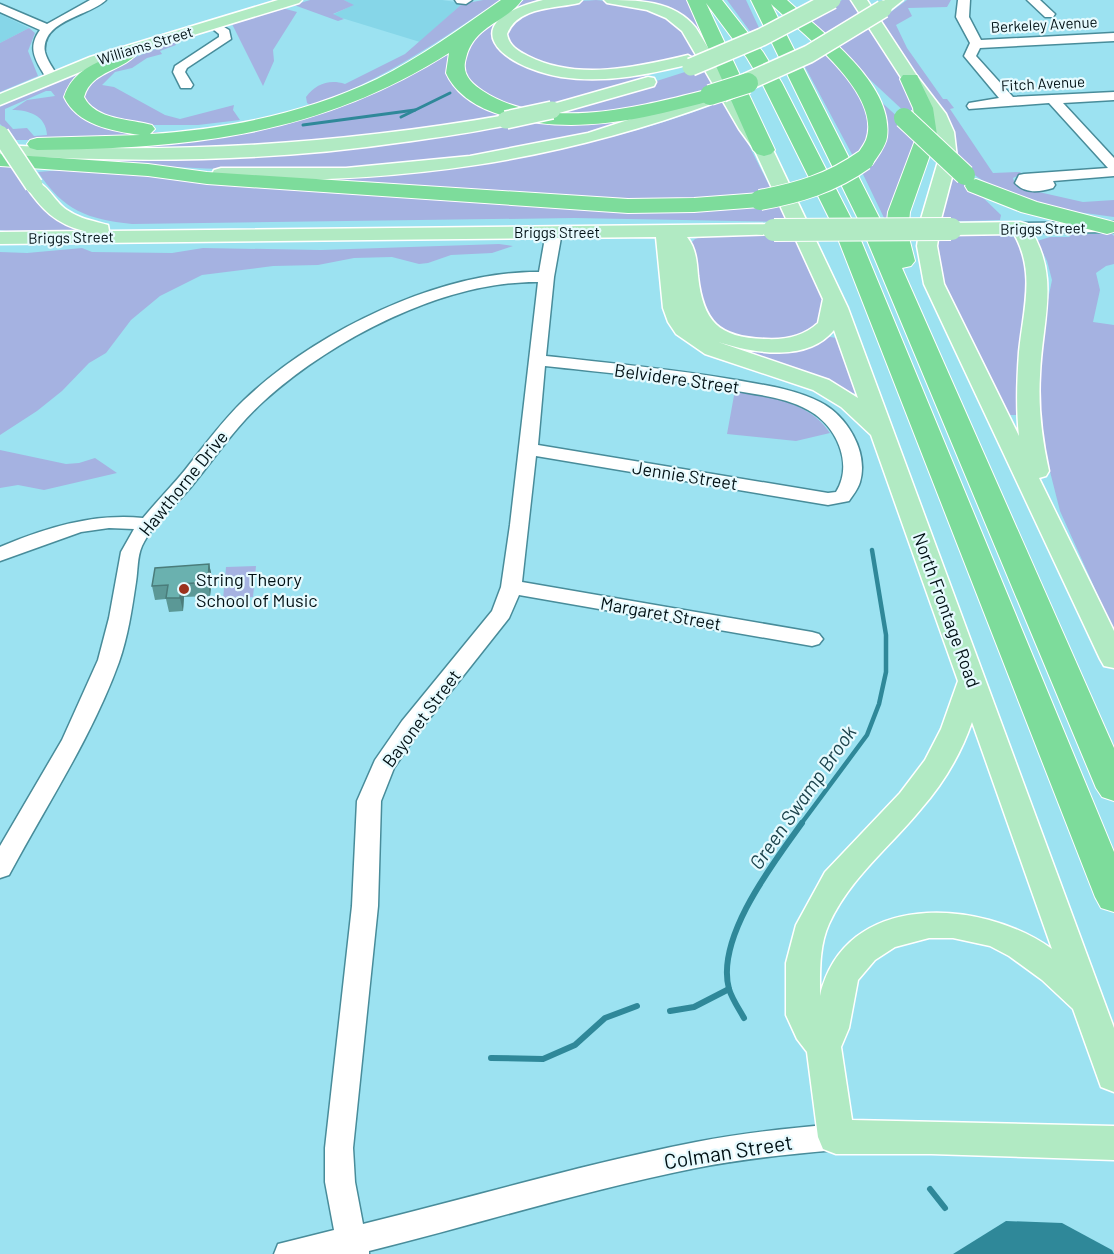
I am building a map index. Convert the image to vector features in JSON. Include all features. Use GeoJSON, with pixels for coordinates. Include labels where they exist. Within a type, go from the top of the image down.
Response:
{"type":"FeatureCollection","features":[{"type":"Feature","properties":{"kind":"highway"},"geometry":{"type":"LineString","coordinates":[[0,143],[93,144],[158,140],[213,133],[280,119],[335,103],[378,86],[476,26],[513,0]]}},
{"type":"Feature","properties":{"kind":"highway"},"geometry":{"type":"LineString","coordinates":[[696,0],[764,150]]}},
{"type":"Feature","properties":{"kind":"highway"},"geometry":{"type":"LineString","coordinates":[[777,0],[1020,228]]}},
{"type":"Feature","properties":{"kind":"highway"},"geometry":{"type":"LineString","coordinates":[[739,2],[787,51],[859,196],[1114,788]]}},
{"type":"Feature","properties":{"kind":"highway"},"geometry":{"type":"LineString","coordinates":[[739,2],[756,56],[844,226],[1114,897]]}},
{"type":"Feature","properties":{"kind":"highway"},"geometry":{"type":"LineString","coordinates":[[476,26],[459,45],[456,54],[458,79],[464,87],[480,99],[510,111],[555,118],[595,118],[652,110],[710,97],[748,83]]}},
{"type":"Feature","properties":{"kind":"highway"},"geometry":{"type":"LineString","coordinates":[[132,50],[124,57],[93,71],[78,86],[76,100],[86,114],[121,127],[158,130],[215,128],[280,119]]}},
{"type":"Feature","properties":{"kind":"highway"},"geometry":{"type":"LineString","coordinates":[[0,160],[148,170],[207,178],[604,205],[671,206],[760,200],[794,193],[828,182],[864,160],[878,138],[879,121],[866,91],[844,63]]}},
{"type":"Feature","properties":{"kind":"highway"},"geometry":{"type":"LineString","coordinates":[[910,79],[920,99],[927,128],[925,143],[902,202],[898,223],[897,234],[901,257],[910,282],[910,312]]}},
{"type":"Feature","properties":{"kind":"highway"},"geometry":{"type":"LineString","coordinates":[[970,180],[1029,207],[1111,227]]}},
{"type":"Feature","properties":{"kind":"main road","name":"Williams Street"},"geometry":{"type":"LineString","coordinates":[[0,100],[52,77],[294,0]]}},
{"type":"Feature","properties":{"kind":"main road"},"geometry":{"type":"LineString","coordinates":[[573,0],[538,6],[514,16],[500,32],[503,47],[527,63],[576,74],[624,73],[690,64]]}},
{"type":"Feature","properties":{"kind":"main road","name":"North Frontage Road"},"geometry":{"type":"LineString","coordinates":[[612,0],[637,3],[660,10],[685,25],[709,60],[748,129],[764,150],[833,298],[1114,1076]]}},
{"type":"Feature","properties":{"kind":"main road"},"geometry":{"type":"LineString","coordinates":[[0,150],[142,156],[271,152],[398,139],[506,120],[552,110],[626,89],[762,37],[832,0]]}},
{"type":"Feature","properties":{"kind":"main road"},"geometry":{"type":"LineString","coordinates":[[859,0],[910,79],[937,114],[948,143],[948,158],[928,232],[928,257],[934,284],[1114,659]]}},
{"type":"Feature","properties":{"kind":"main road"},"geometry":{"type":"LineString","coordinates":[[748,83],[825,46],[889,4]]}},
{"type":"Feature","properties":{"kind":"main road"},"geometry":{"type":"LineString","coordinates":[[148,170],[246,175],[311,175],[446,165],[510,155],[596,137],[650,122],[710,97]]}},
{"type":"Feature","properties":{"kind":"main road"},"geometry":{"type":"LineString","coordinates":[[0,134],[53,211],[72,221],[102,230],[140,235]]}},
{"type":"Feature","properties":{"kind":"main road"},"geometry":{"type":"LineString","coordinates":[[1020,228],[1030,244],[1038,271],[1029,372],[1028,432],[1037,470],[1062,547]]}},
{"type":"Feature","properties":{"kind":"main road","name":"Briggs Street"},"geometry":{"type":"LineString","coordinates":[[0,238],[1020,228]]}},
{"type":"Feature","properties":{"kind":"main road"},"geometry":{"type":"LineString","coordinates":[[833,298],[833,312],[828,327],[804,341],[768,346],[744,344],[723,337],[704,326],[695,316],[682,244],[670,231],[664,244],[676,316],[684,329],[713,349],[807,379],[838,394],[864,414],[886,441]]}},
{"type":"Feature","properties":{"kind":"main road"},"geometry":{"type":"LineString","coordinates":[[836,1137],[824,1047],[809,1029],[803,1015],[803,963],[812,925],[836,881],[911,801],[937,766],[955,729],[972,680]]}},
{"type":"Feature","properties":{"kind":"main road"},"geometry":{"type":"LineString","coordinates":[[824,1047],[833,1030],[841,982],[853,962],[887,936],[923,925],[967,927],[1011,941],[1041,960],[1088,1004]]}},
{"type":"Feature","properties":{"kind":"main road","name":"Colman Street"},"geometry":{"type":"LineString","coordinates":[[836,1137],[1101,1142]]}},
{"type":"Feature","properties":{"kind":"street"},"geometry":{"type":"LineString","coordinates":[[52,77],[39,50],[41,40],[48,29],[62,19],[100,0]]}},
{"type":"Feature","properties":{"kind":"street"},"geometry":{"type":"LineString","coordinates":[[461,0],[466,0]]}},
{"type":"Feature","properties":{"kind":"street"},"geometry":{"type":"LineString","coordinates":[[964,0],[960,8],[961,15],[976,44],[970,56],[1009,101]]}},
{"type":"Feature","properties":{"kind":"street"},"geometry":{"type":"LineString","coordinates":[[1033,0],[1049,14]]}},
{"type":"Feature","properties":{"kind":"street"},"geometry":{"type":"LineString","coordinates":[[0,8],[48,29]]}},
{"type":"Feature","properties":{"kind":"street"},"geometry":{"type":"LineString","coordinates":[[195,88],[179,72],[180,68],[226,38],[225,33],[214,25]]}},
{"type":"Feature","properties":{"kind":"street","name":"Berkeley Avenue"},"geometry":{"type":"LineString","coordinates":[[976,44],[1114,37]]}},
{"type":"Feature","properties":{"kind":"street","name":"Fitch Avenue"},"geometry":{"type":"LineString","coordinates":[[974,106],[1009,101],[1114,96]]}},
{"type":"Feature","properties":{"kind":"street"},"geometry":{"type":"LineString","coordinates":[[1052,99],[1114,166]]}},
{"type":"Feature","properties":{"kind":"street"},"geometry":{"type":"LineString","coordinates":[[1041,178],[1114,172]]}},
{"type":"Feature","properties":{"kind":"street","name":"Briggs Street"},"geometry":{"type":"LineString","coordinates":[[1020,228],[1111,227]]}},
{"type":"Feature","properties":{"kind":"street","name":"Bayonet Street"},"geometry":{"type":"LineString","coordinates":[[354,1248],[340,1182],[339,1148],[365,906],[369,801],[382,766],[410,727],[502,613],[511,587],[546,277],[554,232]]}},
{"type":"Feature","properties":{"kind":"street","name":"Hawthorne Drive"},"geometry":{"type":"LineString","coordinates":[[0,867],[7,841],[55,773],[90,710],[110,659],[132,547],[147,524],[172,498],[234,421],[253,402],[289,373],[327,347],[386,317],[446,292],[495,279],[546,277]]}},
{"type":"Feature","properties":{"kind":"street","name":"Belvidere Street"},"geometry":{"type":"LineString","coordinates":[[537,360],[697,379],[781,393],[814,406],[832,417],[844,436],[852,459],[851,483],[842,497]]}},
{"type":"Feature","properties":{"kind":"street","name":"Jennie Street"},"geometry":{"type":"LineString","coordinates":[[527,449],[828,499],[842,497]]}},
{"type":"Feature","properties":{"kind":"street"},"geometry":{"type":"LineString","coordinates":[[0,555],[23,544],[109,522],[147,524]]}},
{"type":"Feature","properties":{"kind":"street","name":"Margaret Street"},"geometry":{"type":"LineString","coordinates":[[511,587],[812,639]]}},
{"type":"Feature","properties":{"kind":"street","name":"Colman Street"},"geometry":{"type":"LineString","coordinates":[[289,1254],[354,1248],[659,1161],[772,1143],[836,1137]]}},
{"type":"Feature","properties":{"kind":"shaded area"},"geometry":{"type":"Polygon","coordinates":[[[310,0],[344,0],[354,5],[333,14],[344,19],[338,21],[294,5],[310,0]]]}},
{"type":"Feature","properties":{"kind":"shaded area"},"geometry":{"type":"Polygon","coordinates":[[[344,0],[442,0],[463,3],[420,42],[332,15],[353,5],[344,0]]]}},
{"type":"Feature","properties":{"kind":"shaded area"},"geometry":{"type":"Polygon","coordinates":[[[500,0],[432,45],[361,85],[310,105],[307,103],[306,97],[319,86],[328,82],[345,84],[405,54],[462,4],[500,0]]]}},
{"type":"Feature","properties":{"kind":"shaded area"},"geometry":{"type":"Polygon","coordinates":[[[524,0],[556,0],[545,2],[494,33],[495,43],[501,52],[533,68],[639,73],[647,77],[521,112],[496,103],[462,75],[463,55],[474,36],[524,0]]]}},
{"type":"Feature","properties":{"kind":"shaded area"},"geometry":{"type":"Polygon","coordinates":[[[596,0],[633,4],[680,24],[700,54],[635,68],[587,72],[543,66],[524,58],[504,38],[509,23],[519,17],[562,4],[596,0]]]}},
{"type":"Feature","properties":{"kind":"shaded area"},"geometry":{"type":"Polygon","coordinates":[[[631,0],[689,0],[702,34],[697,35],[648,3],[631,0]]]}},
{"type":"Feature","properties":{"kind":"shaded area"},"geometry":{"type":"Polygon","coordinates":[[[727,0],[746,0],[760,30],[752,34],[727,0]]]}},
{"type":"Feature","properties":{"kind":"shaded area"},"geometry":{"type":"Polygon","coordinates":[[[842,0],[852,0],[863,15],[826,38],[808,20],[842,0]]]}},
{"type":"Feature","properties":{"kind":"shaded area"},"geometry":{"type":"Polygon","coordinates":[[[907,0],[951,0],[947,7],[908,8],[912,16],[896,25],[907,48],[943,99],[947,99],[954,108],[950,109],[993,173],[1020,172],[1022,174],[1013,178],[1015,184],[1021,188],[1083,202],[1114,200],[1114,217],[1048,208],[999,192],[966,169],[952,155],[877,22],[907,0]]]}},
{"type":"Feature","properties":{"kind":"shaded area"},"geometry":{"type":"Polygon","coordinates":[[[282,8],[297,12],[273,50],[274,61],[263,86],[232,24],[282,8]]]}},
{"type":"Feature","properties":{"kind":"shaded area"},"geometry":{"type":"Polygon","coordinates":[[[0,14],[23,25],[29,28],[0,43],[0,14]]]}},
{"type":"Feature","properties":{"kind":"shaded area"},"geometry":{"type":"Polygon","coordinates":[[[870,27],[906,83],[922,128],[836,48],[870,27]]]}},
{"type":"Feature","properties":{"kind":"shaded area"},"geometry":{"type":"Polygon","coordinates":[[[29,28],[35,33],[28,51],[38,76],[0,92],[0,43],[29,28]]]}},
{"type":"Feature","properties":{"kind":"shaded area"},"geometry":{"type":"Polygon","coordinates":[[[174,42],[176,45],[160,51],[162,54],[147,58],[132,68],[115,72],[102,85],[114,87],[165,115],[180,119],[234,105],[233,110],[240,120],[198,125],[152,125],[109,119],[85,103],[82,91],[108,68],[174,42]]]}},
{"type":"Feature","properties":{"kind":"shaded area"},"geometry":{"type":"Polygon","coordinates":[[[438,54],[452,56],[450,70],[452,80],[465,96],[474,102],[508,115],[330,142],[115,151],[69,145],[300,119],[339,108],[378,90],[438,54]]]}},
{"type":"Feature","properties":{"kind":"shaded area"},"geometry":{"type":"Polygon","coordinates":[[[826,54],[858,88],[874,133],[854,158],[804,65],[826,54]]]}},
{"type":"Feature","properties":{"kind":"shaded area"},"geometry":{"type":"Polygon","coordinates":[[[96,64],[72,104],[142,131],[168,133],[59,140],[16,140],[9,130],[0,124],[0,105],[96,64]],[[46,91],[5,109],[5,120],[13,129],[27,128],[34,136],[47,135],[40,118],[24,111],[12,110],[27,100],[55,96],[51,91],[46,91]]]}},
{"type":"Feature","properties":{"kind":"shaded area"},"geometry":{"type":"Polygon","coordinates":[[[707,65],[721,88],[640,109],[557,116],[559,112],[707,65]]]}},
{"type":"Feature","properties":{"kind":"shaded area"},"geometry":{"type":"Polygon","coordinates":[[[878,99],[923,140],[886,222],[861,170],[878,154],[887,138],[887,121],[878,99]]]}},
{"type":"Feature","properties":{"kind":"shaded area"},"geometry":{"type":"Polygon","coordinates":[[[726,100],[774,195],[676,203],[299,180],[409,171],[516,157],[621,134],[674,119],[726,100]]]}},
{"type":"Feature","properties":{"kind":"shaded area"},"geometry":{"type":"Polygon","coordinates":[[[618,118],[627,125],[488,153],[383,167],[311,170],[238,169],[56,160],[57,157],[158,160],[207,158],[516,122],[618,118]]]}},
{"type":"Feature","properties":{"kind":"shaded area"},"geometry":{"type":"Polygon","coordinates":[[[0,165],[14,166],[39,203],[57,218],[99,232],[0,230],[0,165]]]}},
{"type":"Feature","properties":{"kind":"shaded area"},"geometry":{"type":"Polygon","coordinates":[[[952,168],[1001,215],[1000,220],[935,222],[952,168]]]}},
{"type":"Feature","properties":{"kind":"shaded area"},"geometry":{"type":"Polygon","coordinates":[[[61,170],[561,206],[778,201],[789,222],[574,218],[132,224],[89,216],[67,204],[57,196],[38,172],[61,170]]]}},
{"type":"Feature","properties":{"kind":"shaded area"},"geometry":{"type":"Polygon","coordinates":[[[950,234],[1005,234],[1016,238],[1019,244],[1028,273],[1018,415],[1007,415],[938,274],[932,238],[950,234]]]}},
{"type":"Feature","properties":{"kind":"shaded area"},"geometry":{"type":"Polygon","coordinates":[[[1068,234],[1112,234],[1114,236],[1114,264],[1096,273],[1100,290],[1093,322],[1114,325],[1114,631],[1060,511],[1042,440],[1036,382],[1042,329],[1052,280],[1047,261],[1037,241],[1050,237],[1070,237],[1068,234]]]}},
{"type":"Feature","properties":{"kind":"shaded area"},"geometry":{"type":"Polygon","coordinates":[[[776,235],[798,239],[824,301],[824,322],[794,339],[755,341],[724,332],[705,318],[690,244],[695,239],[704,236],[776,235]]]}},
{"type":"Feature","properties":{"kind":"shaded area"},"geometry":{"type":"Polygon","coordinates":[[[499,244],[513,246],[492,253],[451,255],[419,264],[392,257],[354,258],[318,265],[273,266],[202,275],[160,296],[131,320],[106,353],[89,363],[62,391],[37,411],[0,435],[0,252],[27,253],[82,248],[92,252],[172,253],[203,248],[321,250],[499,244]]]}},
{"type":"Feature","properties":{"kind":"shaded area"},"geometry":{"type":"Polygon","coordinates":[[[686,312],[736,346],[825,336],[836,338],[843,351],[857,393],[848,394],[714,344],[686,312]]]}},
{"type":"Feature","properties":{"kind":"shaded area"},"geometry":{"type":"Polygon","coordinates":[[[735,390],[788,402],[812,414],[830,433],[796,441],[727,434],[735,390]]]}},
{"type":"Feature","properties":{"kind":"shaded area"},"geometry":{"type":"Polygon","coordinates":[[[0,450],[66,464],[95,458],[117,473],[44,490],[18,485],[0,488],[0,450]]]}},
{"type":"Feature","properties":{"kind":"shaded area"},"geometry":{"type":"Polygon","coordinates":[[[256,566],[253,597],[223,599],[226,567],[256,566]]]}},
{"type":"Feature","properties":{"kind":"shaded area"},"geometry":{"type":"Polygon","coordinates":[[[1006,1221],[1062,1223],[1112,1250],[1114,1254],[953,1254],[1006,1221]]]}},
{"type":"Feature","properties":{"kind":"building"},"geometry":{"type":"Polygon","coordinates":[[[209,564],[208,582],[181,584],[180,598],[166,598],[168,585],[152,586],[155,568],[209,564]]]}},
{"type":"Feature","properties":{"kind":"waterway"},"geometry":{"type":"LineString","coordinates":[[401,117],[450,93]]}},
{"type":"Feature","properties":{"kind":"waterway"},"geometry":{"type":"LineString","coordinates":[[303,125],[415,110]]}},
{"type":"Feature","properties":{"kind":"waterway","name":"Green Swamp Brook"},"geometry":{"type":"LineString","coordinates":[[801,824],[867,735],[879,704],[886,672],[886,635],[872,550]]}},
{"type":"Feature","properties":{"kind":"waterway","name":"Green Swamp Brook"},"geometry":{"type":"LineString","coordinates":[[729,989],[727,969],[731,947],[739,924],[763,879],[802,823]]}},
{"type":"Feature","properties":{"kind":"waterway"},"geometry":{"type":"LineString","coordinates":[[670,1011],[694,1007],[729,989]]}},
{"type":"Feature","properties":{"kind":"waterway","name":"Green Swamp Brook"},"geometry":{"type":"LineString","coordinates":[[729,989],[744,1018]]}},
{"type":"Feature","properties":{"kind":"waterway"},"geometry":{"type":"LineString","coordinates":[[491,1058],[543,1059],[575,1045],[605,1018],[637,1006]]}},
{"type":"Feature","properties":{"kind":"waterway","name":"Green Swamp Brook"},"geometry":{"type":"LineString","coordinates":[[930,1189],[945,1208]]}},
{"type":"Feature","properties":{"kind":"place","name":"String Theory School of Music"},"geometry":{"type":"Point","coordinates":[184,589]}}]}
